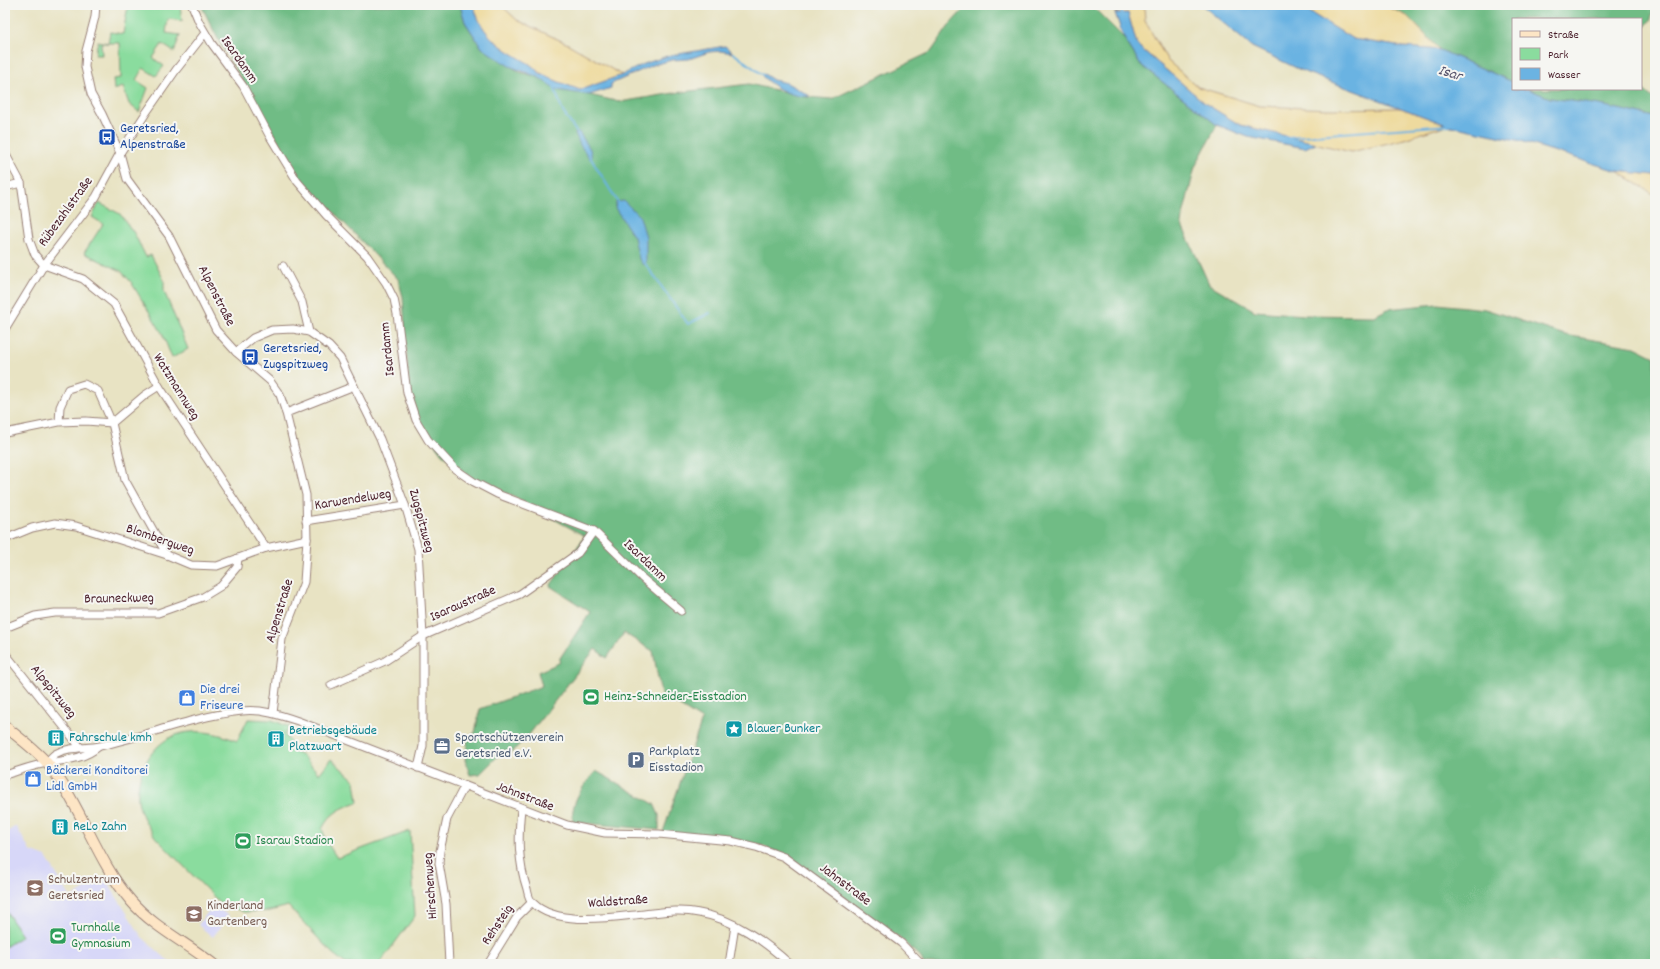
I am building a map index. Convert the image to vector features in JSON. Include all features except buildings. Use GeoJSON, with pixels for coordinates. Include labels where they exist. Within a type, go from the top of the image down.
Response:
{"type":"FeatureCollection","features":[{"type":"Feature","properties":{"kind":"street","name":"Alpenstraße"},"geometry":{"type":"LineString","coordinates":[[96,5],[95,17],[86,51],[85,67],[91,94],[120,153],[127,179],[169,236],[216,330],[236,352],[270,381],[280,395],[286,413],[306,495],[307,539],[304,582],[282,639],[273,713]]}},
{"type":"Feature","properties":{"kind":"street","name":"Isardamm"},"geometry":{"type":"LineString","coordinates":[[192,5],[205,33],[244,86],[269,135],[297,181],[326,215],[367,256],[386,284],[394,299],[397,314],[407,393],[416,420],[428,440],[455,469],[474,482],[497,494],[594,531],[642,578],[681,611]]}},
{"type":"Feature","properties":{"kind":"street","name":"Rübezahlstraße"},"geometry":{"type":"LineString","coordinates":[[5,329],[44,265],[96,197],[120,153],[176,70],[205,33]]}},
{"type":"Feature","properties":{"kind":"street"},"geometry":{"type":"LineString","coordinates":[[5,153],[21,183],[29,239],[35,255],[44,265]]}},
{"type":"Feature","properties":{"kind":"street"},"geometry":{"type":"LineString","coordinates":[[5,187],[21,183]]}},
{"type":"Feature","properties":{"kind":"street","name":"Watzmannweg"},"geometry":{"type":"LineString","coordinates":[[44,265],[83,279],[114,304],[158,386],[266,548]]}},
{"type":"Feature","properties":{"kind":"street"},"geometry":{"type":"LineString","coordinates":[[283,266],[302,302],[309,332]]}},
{"type":"Feature","properties":{"kind":"street","name":"Zugspitzweg"},"geometry":{"type":"LineString","coordinates":[[236,352],[253,338],[272,330],[293,329],[309,332],[329,346],[340,358],[380,438],[405,505],[418,549],[423,636],[423,750],[418,768]]}},
{"type":"Feature","properties":{"kind":"street"},"geometry":{"type":"LineString","coordinates":[[60,422],[60,407],[68,389],[84,384],[98,391],[112,423],[125,480],[167,555]]}},
{"type":"Feature","properties":{"kind":"street"},"geometry":{"type":"LineString","coordinates":[[5,433],[60,422],[86,421],[112,423],[158,386]]}},
{"type":"Feature","properties":{"kind":"street"},"geometry":{"type":"LineString","coordinates":[[286,413],[354,386]]}},
{"type":"Feature","properties":{"kind":"street","name":"Karwendelweg"},"geometry":{"type":"LineString","coordinates":[[306,521],[405,505]]}},
{"type":"Feature","properties":{"kind":"street","name":"Blombergweg"},"geometry":{"type":"LineString","coordinates":[[5,539],[32,528],[55,523],[76,526],[167,555],[191,565],[217,566],[266,548],[307,539]]}},
{"type":"Feature","properties":{"kind":"street","name":"Isaraustraße"},"geometry":{"type":"LineString","coordinates":[[331,685],[384,661],[423,636],[520,594],[578,553],[594,531]]}},
{"type":"Feature","properties":{"kind":"street","name":"Brauneckweg"},"geometry":{"type":"LineString","coordinates":[[5,628],[35,616],[55,613],[158,613],[203,597],[221,586],[237,567],[238,558]]}},
{"type":"Feature","properties":{"kind":"street","name":"Alpspitzweg"},"geometry":{"type":"LineString","coordinates":[[5,653],[80,747]]}},
{"type":"Feature","properties":{"kind":"street","name":"Jahnstraße"},"geometry":{"type":"LineString","coordinates":[[47,763],[55,754],[80,747],[98,746],[222,714],[257,710],[273,713],[298,721],[555,822],[582,830],[605,833],[660,834],[731,842],[756,847],[784,857],[901,943],[921,964]]}},
{"type":"Feature","properties":{"kind":"street"},"geometry":{"type":"LineString","coordinates":[[5,726],[47,763],[69,796],[114,879],[132,902],[150,918],[213,964]]}},
{"type":"Feature","properties":{"kind":"street","name":"Jahnstraße"},"geometry":{"type":"LineString","coordinates":[[5,775],[47,763],[61,762],[90,754],[98,746]]}},
{"type":"Feature","properties":{"kind":"street","name":"Hirschenweg"},"geometry":{"type":"LineString","coordinates":[[449,964],[446,904],[439,863],[440,851],[447,820],[464,787]]}},
{"type":"Feature","properties":{"kind":"street"},"geometry":{"type":"LineString","coordinates":[[521,809],[519,847],[522,874],[531,903]]}},
{"type":"Feature","properties":{"kind":"street","name":"Waldstraße"},"geometry":{"type":"LineString","coordinates":[[531,903],[548,914],[567,917],[613,917],[677,911],[700,913],[757,936],[790,964]]}},
{"type":"Feature","properties":{"kind":"street","name":"Rehsteig"},"geometry":{"type":"LineString","coordinates":[[488,964],[517,917],[531,903]]}},
{"type":"Feature","properties":{"kind":"street"},"geometry":{"type":"LineString","coordinates":[[729,964],[735,926]]}},
{"type":"Feature","properties":{"kind":"shaded area","name":"Schulzentrum Geretsried"},"geometry":{"type":"Polygon","coordinates":[[[16,826],[30,851],[46,857],[71,898],[104,877],[142,937],[172,964],[5,964],[5,833],[16,826]]]}},
{"type":"Feature","properties":{"kind":"shaded area"},"geometry":{"type":"Polygon","coordinates":[[[213,905],[229,916],[213,937],[198,925],[213,905]]]}},
{"type":"Feature","properties":{"kind":"green space"},"geometry":{"type":"Polygon","coordinates":[[[128,5],[180,5],[182,21],[168,19],[166,33],[180,35],[174,52],[162,44],[153,58],[164,66],[156,76],[143,68],[136,80],[148,88],[139,112],[129,104],[123,87],[114,90],[113,79],[121,78],[120,43],[108,43],[110,32],[123,34],[128,5]]]}},
{"type":"Feature","properties":{"kind":"green space"},"geometry":{"type":"Polygon","coordinates":[[[201,5],[460,5],[465,22],[482,48],[520,72],[538,77],[557,90],[581,93],[620,102],[674,93],[749,84],[806,97],[832,99],[931,52],[951,23],[968,5],[1091,5],[1124,38],[1141,65],[1217,125],[1195,167],[1181,223],[1209,284],[1255,311],[1304,315],[1374,316],[1388,309],[1437,304],[1485,309],[1565,335],[1635,347],[1655,357],[1655,964],[924,964],[921,958],[902,940],[786,855],[757,844],[663,832],[702,720],[661,694],[653,651],[624,633],[607,658],[595,649],[528,736],[512,752],[504,750],[480,774],[470,775],[465,760],[468,737],[475,733],[480,709],[542,686],[538,672],[559,663],[560,658],[590,612],[550,586],[585,536],[510,495],[475,481],[442,454],[417,420],[409,392],[403,297],[398,279],[299,176],[218,39],[201,5]]]}},
{"type":"Feature","properties":{"kind":"green space"},"geometry":{"type":"Polygon","coordinates":[[[1384,5],[1654,5],[1651,19],[1642,31],[1642,18],[1512,18],[1512,82],[1440,50],[1407,16],[1384,5]]]}},
{"type":"Feature","properties":{"kind":"green space"},"geometry":{"type":"Polygon","coordinates":[[[98,41],[108,43],[101,43],[102,55],[95,55],[98,41]]]}},
{"type":"Feature","properties":{"kind":"green space"},"geometry":{"type":"Polygon","coordinates":[[[1642,89],[1655,100],[1655,117],[1600,105],[1550,98],[1530,90],[1642,89]]]}},
{"type":"Feature","properties":{"kind":"green space"},"geometry":{"type":"Polygon","coordinates":[[[99,203],[120,214],[134,233],[146,257],[151,255],[164,280],[164,291],[188,349],[172,358],[162,333],[131,282],[121,271],[84,253],[103,224],[92,217],[99,203]]]}},
{"type":"Feature","properties":{"kind":"green space","name":"Isarau Stadion"},"geometry":{"type":"Polygon","coordinates":[[[248,719],[272,720],[290,727],[284,734],[291,743],[291,750],[301,754],[319,774],[331,759],[355,781],[358,802],[346,806],[332,815],[322,829],[328,844],[337,858],[410,831],[415,916],[379,964],[346,964],[332,953],[288,906],[270,911],[244,912],[219,902],[156,838],[144,820],[138,799],[140,779],[152,752],[159,745],[176,735],[191,732],[207,732],[237,741],[248,719]]]}},
{"type":"Feature","properties":{"kind":"green space"},"geometry":{"type":"Polygon","coordinates":[[[596,771],[654,804],[659,815],[659,830],[573,822],[574,808],[578,795],[586,782],[596,771]]]}},
{"type":"Feature","properties":{"kind":"green space"},"geometry":{"type":"Polygon","coordinates":[[[5,909],[22,936],[5,947],[5,909]]]}},
{"type":"Feature","properties":{"kind":"sand"},"geometry":{"type":"Polygon","coordinates":[[[474,5],[501,5],[517,20],[568,44],[622,75],[580,90],[550,78],[502,47],[494,40],[482,25],[477,16],[474,5]]]}},
{"type":"Feature","properties":{"kind":"sand"},"geometry":{"type":"Polygon","coordinates":[[[1114,5],[1144,5],[1145,21],[1168,61],[1198,87],[1260,106],[1329,109],[1401,108],[1447,125],[1401,140],[1351,152],[1240,125],[1206,104],[1137,45],[1128,13],[1115,13],[1114,5]]]}},
{"type":"Feature","properties":{"kind":"sand"},"geometry":{"type":"Polygon","coordinates":[[[1298,5],[1384,5],[1407,16],[1440,50],[1403,47],[1353,39],[1298,5]]]}},
{"type":"Feature","properties":{"kind":"sand"},"geometry":{"type":"Polygon","coordinates":[[[1617,171],[1655,175],[1655,195],[1617,171]]]}},
{"type":"Feature","properties":{"kind":"water"},"geometry":{"type":"Polygon","coordinates":[[[460,5],[474,5],[477,16],[487,33],[502,47],[530,64],[540,73],[580,90],[622,75],[644,64],[667,56],[725,46],[733,53],[720,51],[709,52],[689,59],[672,60],[653,65],[611,84],[611,88],[589,95],[557,90],[538,77],[509,66],[482,48],[465,22],[460,5]]]}},
{"type":"Feature","properties":{"kind":"water","name":"Isar"},"geometry":{"type":"Polygon","coordinates":[[[1202,5],[1298,5],[1353,39],[1403,47],[1440,50],[1512,82],[1512,90],[1530,90],[1550,98],[1600,105],[1655,117],[1655,175],[1617,171],[1521,141],[1447,125],[1307,73],[1252,47],[1202,5]]]}},
{"type":"Feature","properties":{"kind":"water"},"geometry":{"type":"Polygon","coordinates":[[[1115,13],[1128,13],[1137,45],[1206,104],[1240,125],[1316,143],[1305,148],[1248,137],[1217,125],[1141,65],[1124,38],[1115,13]]]}},
{"type":"Feature","properties":{"kind":"water"},"geometry":{"type":"Polygon","coordinates":[[[764,74],[773,80],[787,83],[810,96],[797,96],[784,91],[762,76],[764,74]]]}},
{"type":"Feature","properties":{"kind":"water"},"geometry":{"type":"Polygon","coordinates":[[[579,132],[590,149],[592,158],[590,159],[580,145],[575,133],[579,132]]]}},
{"type":"Feature","properties":{"kind":"water"},"geometry":{"type":"Polygon","coordinates":[[[624,201],[640,217],[646,237],[646,263],[643,265],[639,259],[634,237],[615,208],[616,202],[624,201]]]}},
{"type":"Feature","properties":{"kind":"waterway"},"geometry":{"type":"LineString","coordinates":[[1121,5],[1122,15]]}},
{"type":"Feature","properties":{"kind":"waterway"},"geometry":{"type":"LineString","coordinates":[[733,53],[763,75]]}},
{"type":"Feature","properties":{"kind":"waterway"},"geometry":{"type":"LineString","coordinates":[[554,87],[563,112],[577,133]]}},
{"type":"Feature","properties":{"kind":"waterway"},"geometry":{"type":"LineString","coordinates":[[1288,137],[1449,125]]}},
{"type":"Feature","properties":{"kind":"waterway"},"geometry":{"type":"LineString","coordinates":[[590,157],[619,204]]}},
{"type":"Feature","properties":{"kind":"waterway"},"geometry":{"type":"LineString","coordinates":[[644,262],[688,324],[710,313]]}},
{"type":"Feature","properties":{"kind":"place","name":"Geretsried, Alpenstraße"},"geometry":{"type":"Point","coordinates":[107,137]}},
{"type":"Feature","properties":{"kind":"place","name":"Geretsried, Zugspitzweg"},"geometry":{"type":"Point","coordinates":[250,357]}},
{"type":"Feature","properties":{"kind":"place","name":"Heinz-Schneider-Eisstadion"},"geometry":{"type":"Point","coordinates":[591,697]}},
{"type":"Feature","properties":{"kind":"place","name":"Die drei Friseure"},"geometry":{"type":"Point","coordinates":[187,698]}},
{"type":"Feature","properties":{"kind":"place","name":"Blauer Bunker"},"geometry":{"type":"Point","coordinates":[734,729]}},
{"type":"Feature","properties":{"kind":"place","name":"Fahrschule kmh"},"geometry":{"type":"Point","coordinates":[56,738]}},
{"type":"Feature","properties":{"kind":"place","name":"Betriebsgebäude Platzwart"},"geometry":{"type":"Point","coordinates":[276,739]}},
{"type":"Feature","properties":{"kind":"place","name":"Sportschützenverein Geretsried e.V."},"geometry":{"type":"Point","coordinates":[442,746]}},
{"type":"Feature","properties":{"kind":"place","name":"Parkplatz Eisstadion"},"geometry":{"type":"Point","coordinates":[636,760]}},
{"type":"Feature","properties":{"kind":"place","name":"Bäckerei Konditorei Lidl GmbH"},"geometry":{"type":"Point","coordinates":[33,779]}},
{"type":"Feature","properties":{"kind":"place","name":"ReLo Zahn"},"geometry":{"type":"Point","coordinates":[60,827]}},
{"type":"Feature","properties":{"kind":"place","name":"Isarau Stadion"},"geometry":{"type":"Point","coordinates":[243,841]}},
{"type":"Feature","properties":{"kind":"place","name":"Schulzentrum Geretsried"},"geometry":{"type":"Point","coordinates":[35,888]}},
{"type":"Feature","properties":{"kind":"place","name":"Kinderland Gartenberg"},"geometry":{"type":"Point","coordinates":[194,914]}},
{"type":"Feature","properties":{"kind":"place","name":"Turnhalle Gymnasium"},"geometry":{"type":"Point","coordinates":[58,936]}}]}
